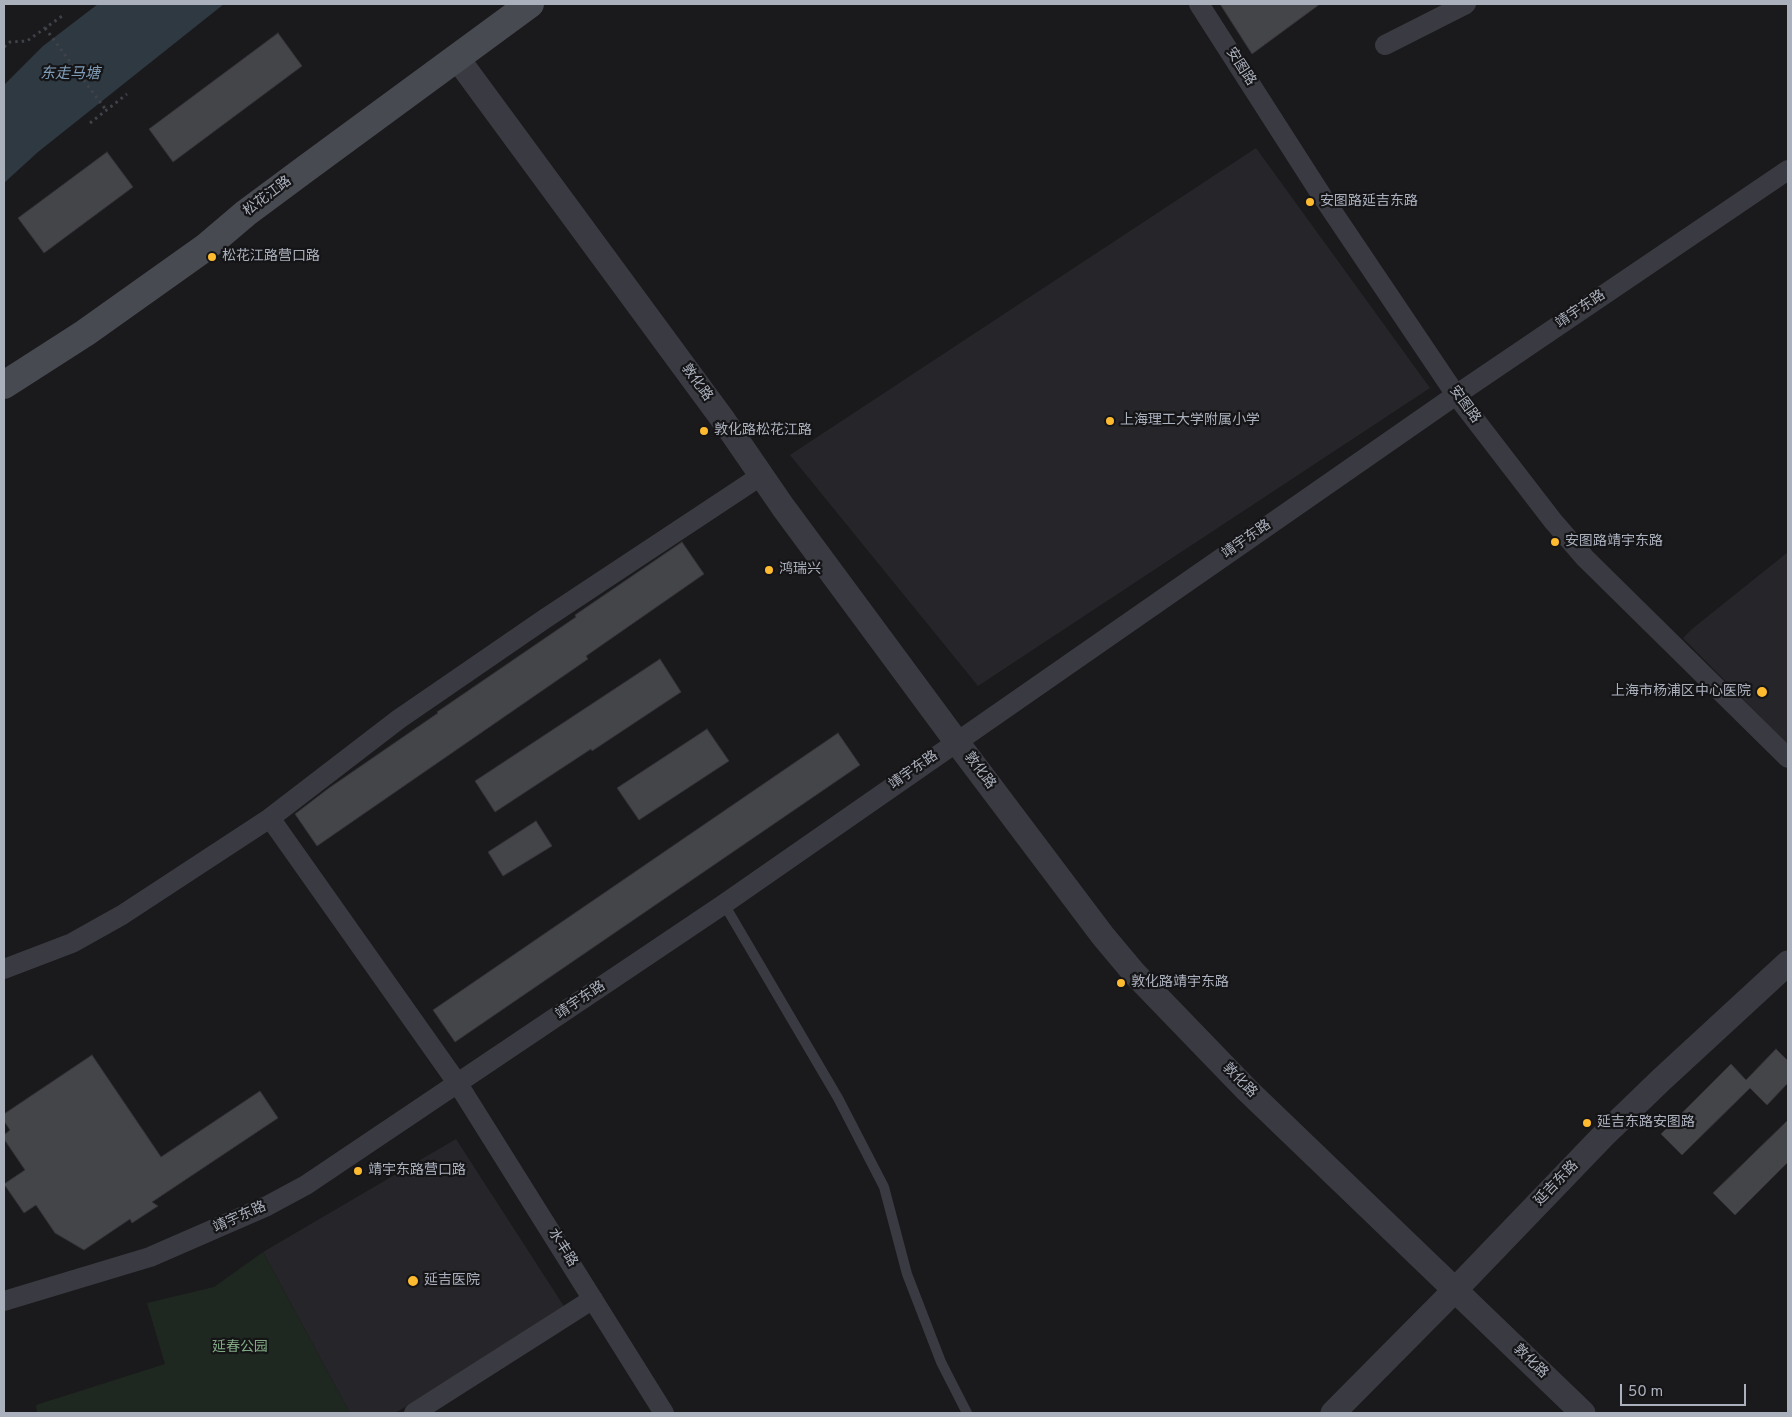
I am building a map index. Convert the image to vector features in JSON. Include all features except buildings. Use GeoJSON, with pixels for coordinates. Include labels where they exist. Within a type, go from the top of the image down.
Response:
{"type":"FeatureCollection","features":[{"type":"Feature","properties":{"kind":"main road","name":"松花江路"},"geometry":{"type":"LineString","coordinates":[[4,386],[84,333],[206,247],[262,202],[530,4]]}},
{"type":"Feature","properties":{"kind":"street","name":"安图路"},"geometry":{"type":"LineString","coordinates":[[1199,4],[1322,196],[1456,395],[1553,522],[1585,558],[1788,758]]}},
{"type":"Feature","properties":{"kind":"street"},"geometry":{"type":"LineString","coordinates":[[1385,45],[1466,4]]}},
{"type":"Feature","properties":{"kind":"street","name":"敦化路"},"geometry":{"type":"LineString","coordinates":[[457,58],[724,421],[783,507],[1102,936],[1134,973],[1247,1090],[1583,1413]]}},
{"type":"Feature","properties":{"kind":"street","name":"靖宇东路"},"geometry":{"type":"LineString","coordinates":[[4,1301],[150,1257],[267,1206],[306,1185],[724,904],[1456,395],[1788,170]]}},
{"type":"Feature","properties":{"kind":"street"},"geometry":{"type":"LineString","coordinates":[[4,969],[72,943],[122,915],[270,818],[399,719],[546,618],[762,475]]}},
{"type":"Feature","properties":{"kind":"street","name":"水丰路"},"geometry":{"type":"LineString","coordinates":[[270,818],[458,1084],[664,1413]]}},
{"type":"Feature","properties":{"kind":"street","name":"延吉东路"},"geometry":{"type":"LineString","coordinates":[[1332,1413],[1455,1290],[1603,1136],[1788,963]]}},
{"type":"Feature","properties":{"kind":"street"},"geometry":{"type":"LineString","coordinates":[[414,1413],[593,1299]]}},
{"type":"Feature","properties":{"kind":"lane"},"geometry":{"type":"LineString","coordinates":[[724,904],[838,1098],[884,1188],[907,1274],[941,1362],[967,1413]]}},
{"type":"Feature","properties":{"kind":"path"},"geometry":{"type":"LineString","coordinates":[[4,47],[10,42],[27,42],[65,14]]}},
{"type":"Feature","properties":{"kind":"path"},"geometry":{"type":"LineString","coordinates":[[45,28],[106,110]]}},
{"type":"Feature","properties":{"kind":"path"},"geometry":{"type":"LineString","coordinates":[[90,123],[127,94]]}},
{"type":"Feature","properties":{"kind":"shaded area","name":"上海理工大学附属小学"},"geometry":{"type":"Polygon","coordinates":[[[1256,148],[1430,388],[978,686],[790,455],[1256,148]]]}},
{"type":"Feature","properties":{"kind":"shaded area","name":"上海市杨浦区中心医院"},"geometry":{"type":"Polygon","coordinates":[[[1788,552],[1788,745],[1683,638],[1788,552]]]}},
{"type":"Feature","properties":{"kind":"shaded area","name":"延吉医院"},"geometry":{"type":"Polygon","coordinates":[[[456,1139],[567,1311],[395,1413],[350,1413],[263,1252],[456,1139]]]}},
{"type":"Feature","properties":{"kind":"green space","name":"延春公园"},"geometry":{"type":"Polygon","coordinates":[[[263,1252],[350,1413],[37,1413],[36,1405],[165,1364],[147,1303],[214,1287],[263,1252]]]}},
{"type":"Feature","properties":{"kind":"water","name":"东走马塘"},"geometry":{"type":"Polygon","coordinates":[[[98,4],[224,4],[38,152],[4,183],[4,85],[43,46],[98,4]]]}},
{"type":"Feature","properties":{"kind":"place","name":"安图路延吉东路"},"geometry":{"type":"Point","coordinates":[1310,202]}},
{"type":"Feature","properties":{"kind":"place","name":"松花江路营口路"},"geometry":{"type":"Point","coordinates":[212,257]}},
{"type":"Feature","properties":{"kind":"place","name":"上海理工大学附属小学"},"geometry":{"type":"Point","coordinates":[1110,421]}},
{"type":"Feature","properties":{"kind":"place","name":"敦化路松花江路"},"geometry":{"type":"Point","coordinates":[704,431]}},
{"type":"Feature","properties":{"kind":"place","name":"安图路靖宇东路"},"geometry":{"type":"Point","coordinates":[1555,542]}},
{"type":"Feature","properties":{"kind":"place","name":"鸿瑞兴"},"geometry":{"type":"Point","coordinates":[769,570]}},
{"type":"Feature","properties":{"kind":"place","name":"上海市杨浦区中心医院"},"geometry":{"type":"Point","coordinates":[1762,692]}},
{"type":"Feature","properties":{"kind":"place","name":"敦化路靖宇东路"},"geometry":{"type":"Point","coordinates":[1121,983]}},
{"type":"Feature","properties":{"kind":"place","name":"延吉东路安图路"},"geometry":{"type":"Point","coordinates":[1587,1123]}},
{"type":"Feature","properties":{"kind":"place","name":"靖宇东路营口路"},"geometry":{"type":"Point","coordinates":[358,1171]}},
{"type":"Feature","properties":{"kind":"place","name":"延吉医院"},"geometry":{"type":"Point","coordinates":[413,1281]}}]}
